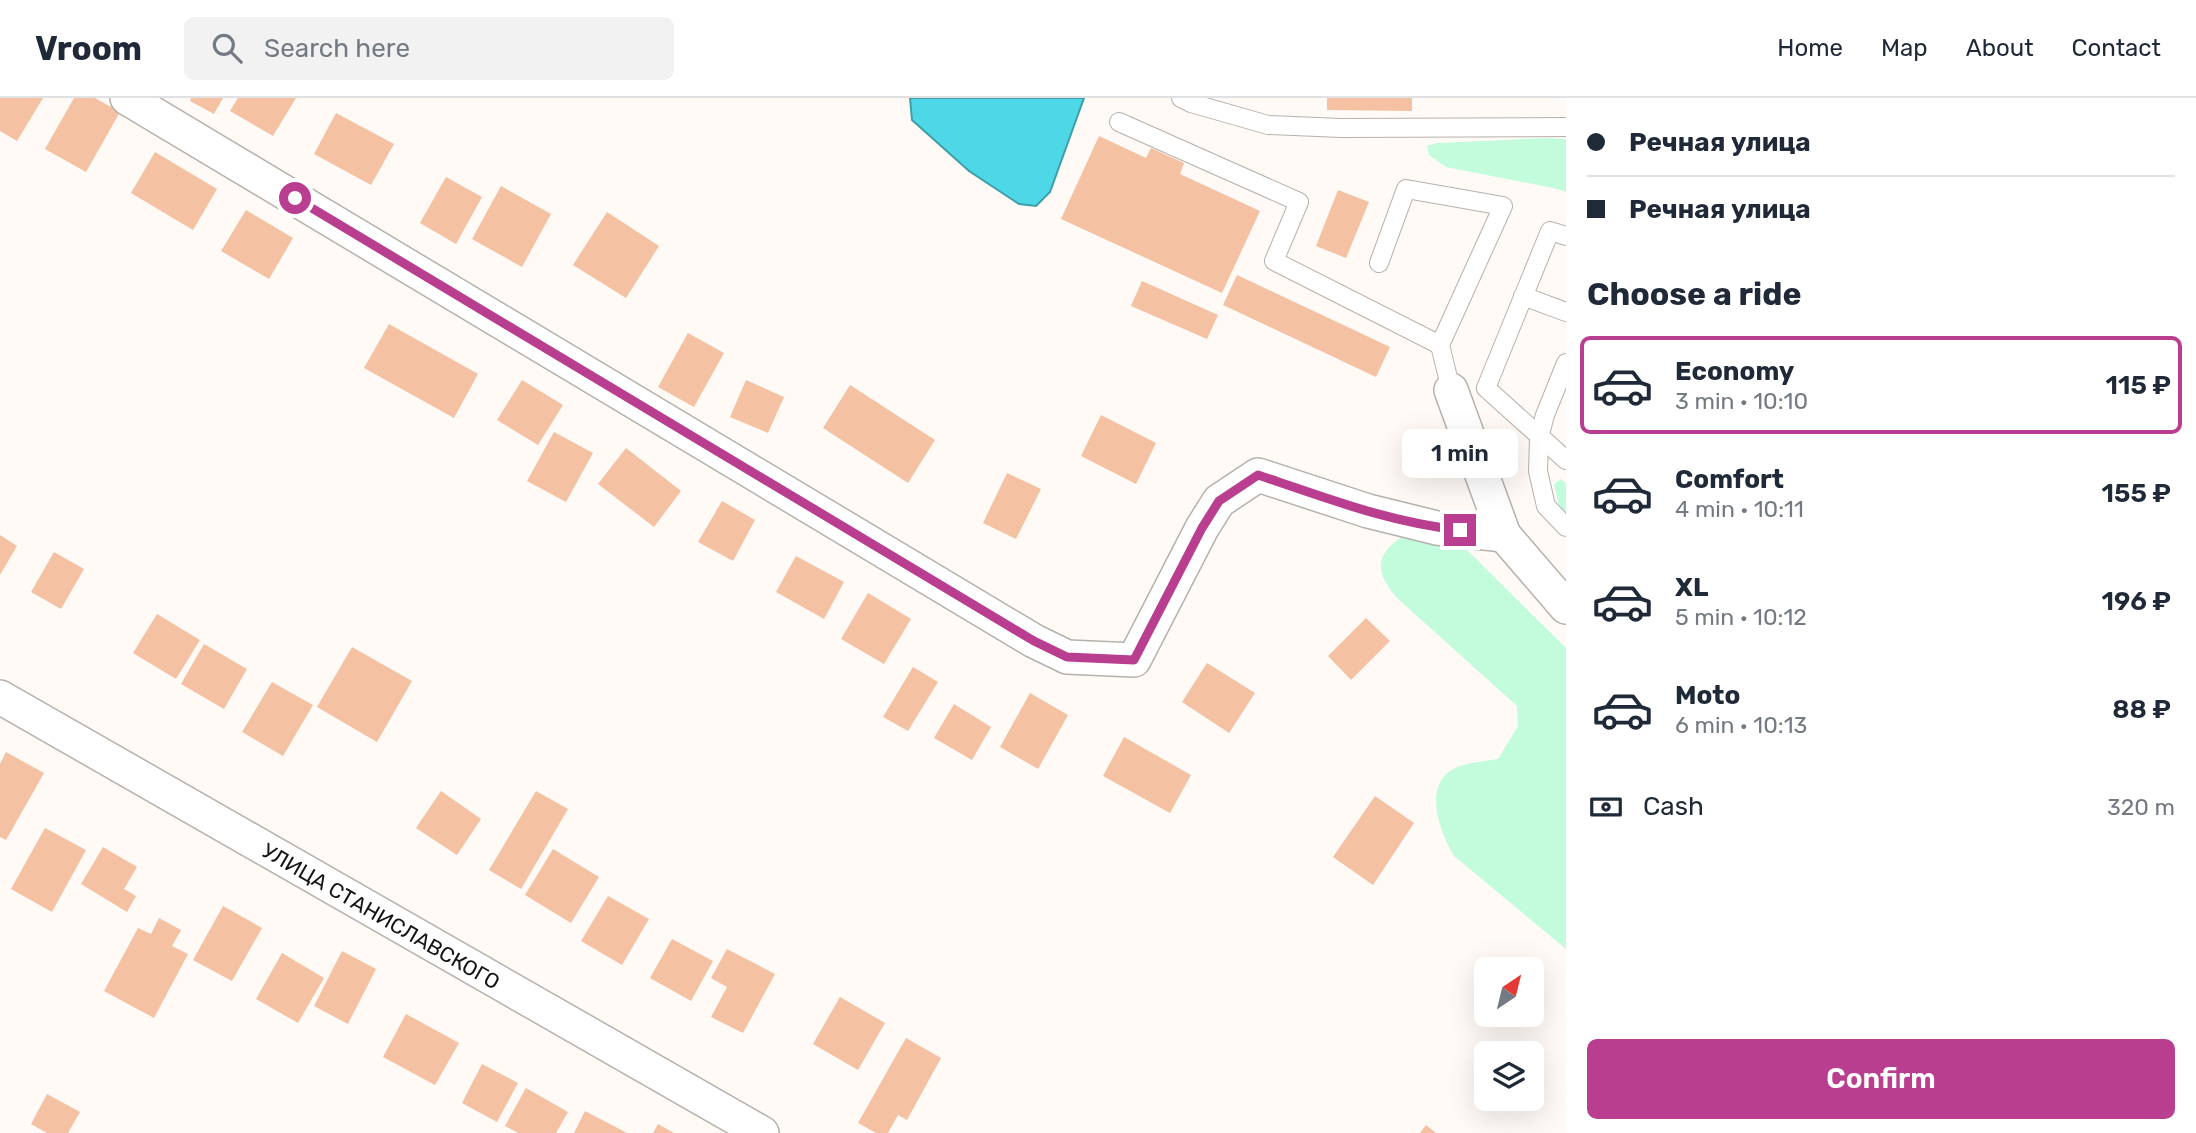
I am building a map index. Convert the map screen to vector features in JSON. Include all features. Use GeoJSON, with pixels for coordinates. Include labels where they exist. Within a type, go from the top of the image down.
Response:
{"type":"FeatureCollection","features":[{"type":"Feature","properties":{"kind":"street"},"geometry":{"type":"LineString","coordinates":[[127,98],[1034,641],[1067,657],[1134,660],[1202,528],[1219,501],[1258,475],[1391,517],[1437,528],[1504,535]]}},
{"type":"Feature","properties":{"kind":"street"},"geometry":{"type":"LineString","coordinates":[[1451,390],[1504,535],[1566,607]]}},
{"type":"Feature","properties":{"kind":"street","name":"УЛИЦА СТАНИСЛАВСКОГО"},"geometry":{"type":"LineString","coordinates":[[0,697],[762,1133]]}},
{"type":"Feature","properties":{"kind":"lane"},"geometry":{"type":"LineString","coordinates":[[1181,98],[1268,125],[1341,128],[1566,127]]}},
{"type":"Feature","properties":{"kind":"lane"},"geometry":{"type":"LineString","coordinates":[[1119,122],[1299,202],[1274,261],[1440,345]]}},
{"type":"Feature","properties":{"kind":"lane"},"geometry":{"type":"LineString","coordinates":[[1379,263],[1406,189],[1503,206],[1440,345],[1451,390]]}},
{"type":"Feature","properties":{"kind":"lane"},"geometry":{"type":"LineString","coordinates":[[1566,236],[1550,231],[1486,388],[1566,460]]}},
{"type":"Feature","properties":{"kind":"lane"},"geometry":{"type":"LineString","coordinates":[[1523,296],[1566,312]]}},
{"type":"Feature","properties":{"kind":"lane"},"geometry":{"type":"LineString","coordinates":[[1566,363],[1545,415],[1539,438],[1538,471],[1546,506],[1566,527]]}},
{"type":"Feature","properties":{"kind":"green space"},"geometry":{"type":"Polygon","coordinates":[[[1566,139],[1566,192],[1446,167],[1429,155],[1427,146],[1437,143],[1566,139]]]}},
{"type":"Feature","properties":{"kind":"green space"},"geometry":{"type":"Polygon","coordinates":[[[1561,479],[1566,483],[1566,517],[1560,510],[1554,484],[1561,479]]]}},
{"type":"Feature","properties":{"kind":"green space"},"geometry":{"type":"Polygon","coordinates":[[[1405,535],[1463,546],[1566,648],[1566,949],[1454,856],[1448,846],[1436,807],[1440,782],[1460,766],[1498,759],[1518,726],[1517,706],[1390,589],[1381,572],[1383,556],[1387,549],[1405,535]]]}},
{"type":"Feature","properties":{"kind":"water"},"geometry":{"type":"Polygon","coordinates":[[[910,98],[1084,98],[1050,192],[1036,206],[1019,204],[969,171],[912,120],[910,98]]]}},
{"type":"Feature","properties":{"kind":"building"},"geometry":{"type":"Polygon","coordinates":[[[0,98],[43,98],[17,141],[0,131],[0,98]]]}},
{"type":"Feature","properties":{"kind":"building"},"geometry":{"type":"Polygon","coordinates":[[[74,98],[95,98],[120,112],[86,172],[45,149],[74,98]]]}},
{"type":"Feature","properties":{"kind":"building"},"geometry":{"type":"Polygon","coordinates":[[[191,98],[223,98],[214,114],[190,101],[191,98]]]}},
{"type":"Feature","properties":{"kind":"building"},"geometry":{"type":"Polygon","coordinates":[[[238,98],[296,98],[273,136],[230,111],[238,98]]]}},
{"type":"Feature","properties":{"kind":"building"},"geometry":{"type":"Polygon","coordinates":[[[1327,98],[1412,98],[1412,111],[1327,110],[1327,98]]]}},
{"type":"Feature","properties":{"kind":"building"},"geometry":{"type":"Polygon","coordinates":[[[336,113],[394,144],[371,185],[314,154],[336,113]]]}},
{"type":"Feature","properties":{"kind":"building"},"geometry":{"type":"Polygon","coordinates":[[[1099,136],[1146,158],[1151,148],[1184,163],[1180,174],[1260,211],[1222,293],[1061,219],[1099,136]]]}},
{"type":"Feature","properties":{"kind":"building"},"geometry":{"type":"Polygon","coordinates":[[[155,152],[217,189],[193,230],[131,193],[155,152]]]}},
{"type":"Feature","properties":{"kind":"building"},"geometry":{"type":"Polygon","coordinates":[[[446,177],[482,197],[456,244],[420,223],[446,177]]]}},
{"type":"Feature","properties":{"kind":"building"},"geometry":{"type":"Polygon","coordinates":[[[501,186],[551,214],[522,267],[472,239],[501,186]]]}},
{"type":"Feature","properties":{"kind":"building"},"geometry":{"type":"Polygon","coordinates":[[[1338,190],[1369,202],[1346,258],[1316,246],[1338,190]]]}},
{"type":"Feature","properties":{"kind":"building"},"geometry":{"type":"Polygon","coordinates":[[[246,210],[293,238],[269,279],[221,251],[246,210]]]}},
{"type":"Feature","properties":{"kind":"building"},"geometry":{"type":"Polygon","coordinates":[[[607,212],[659,246],[626,298],[573,265],[607,212]]]}},
{"type":"Feature","properties":{"kind":"building"},"geometry":{"type":"Polygon","coordinates":[[[1237,275],[1390,347],[1376,377],[1223,305],[1237,275]]]}},
{"type":"Feature","properties":{"kind":"building"},"geometry":{"type":"Polygon","coordinates":[[[1142,281],[1218,315],[1207,339],[1131,306],[1142,281]]]}},
{"type":"Feature","properties":{"kind":"building"},"geometry":{"type":"Polygon","coordinates":[[[389,324],[478,374],[454,418],[364,368],[389,324]]]}},
{"type":"Feature","properties":{"kind":"building"},"geometry":{"type":"Polygon","coordinates":[[[688,333],[724,353],[694,407],[658,387],[688,333]]]}},
{"type":"Feature","properties":{"kind":"building"},"geometry":{"type":"Polygon","coordinates":[[[522,380],[563,405],[538,445],[497,420],[522,380]]]}},
{"type":"Feature","properties":{"kind":"building"},"geometry":{"type":"Polygon","coordinates":[[[746,380],[784,397],[768,433],[730,417],[746,380]]]}},
{"type":"Feature","properties":{"kind":"building"},"geometry":{"type":"Polygon","coordinates":[[[850,385],[935,440],[908,483],[823,428],[850,385]]]}},
{"type":"Feature","properties":{"kind":"building"},"geometry":{"type":"Polygon","coordinates":[[[1101,415],[1156,443],[1136,484],[1081,456],[1101,415]]]}},
{"type":"Feature","properties":{"kind":"building"},"geometry":{"type":"Polygon","coordinates":[[[554,432],[593,453],[566,502],[527,481],[554,432]]]}},
{"type":"Feature","properties":{"kind":"building"},"geometry":{"type":"Polygon","coordinates":[[[626,448],[681,491],[654,527],[598,484],[626,448]]]}},
{"type":"Feature","properties":{"kind":"building"},"geometry":{"type":"Polygon","coordinates":[[[1007,473],[1041,489],[1016,539],[983,523],[1007,473]]]}},
{"type":"Feature","properties":{"kind":"building"},"geometry":{"type":"Polygon","coordinates":[[[722,501],[755,520],[733,561],[698,542],[722,501]]]}},
{"type":"Feature","properties":{"kind":"building"},"geometry":{"type":"Polygon","coordinates":[[[0,535],[17,546],[0,575],[0,535]]]}},
{"type":"Feature","properties":{"kind":"building"},"geometry":{"type":"Polygon","coordinates":[[[54,552],[84,569],[61,609],[31,592],[54,552]]]}},
{"type":"Feature","properties":{"kind":"building"},"geometry":{"type":"Polygon","coordinates":[[[796,556],[844,582],[824,619],[776,592],[796,556]]]}},
{"type":"Feature","properties":{"kind":"building"},"geometry":{"type":"Polygon","coordinates":[[[868,593],[911,619],[884,664],[841,639],[868,593]]]}},
{"type":"Feature","properties":{"kind":"building"},"geometry":{"type":"Polygon","coordinates":[[[157,614],[200,640],[176,679],[133,653],[157,614]]]}},
{"type":"Feature","properties":{"kind":"building"},"geometry":{"type":"Polygon","coordinates":[[[1366,618],[1390,641],[1351,680],[1328,656],[1366,618]]]}},
{"type":"Feature","properties":{"kind":"building"},"geometry":{"type":"Polygon","coordinates":[[[204,644],[247,669],[224,709],[181,684],[204,644]]]}},
{"type":"Feature","properties":{"kind":"building"},"geometry":{"type":"Polygon","coordinates":[[[352,647],[412,681],[377,742],[317,707],[352,647]]]}},
{"type":"Feature","properties":{"kind":"building"},"geometry":{"type":"Polygon","coordinates":[[[1207,663],[1255,693],[1229,733],[1182,702],[1207,663]]]}},
{"type":"Feature","properties":{"kind":"building"},"geometry":{"type":"Polygon","coordinates":[[[913,667],[938,682],[908,731],[883,717],[913,667]]]}},
{"type":"Feature","properties":{"kind":"building"},"geometry":{"type":"Polygon","coordinates":[[[272,682],[313,705],[283,756],[242,732],[272,682]]]}},
{"type":"Feature","properties":{"kind":"building"},"geometry":{"type":"Polygon","coordinates":[[[1030,693],[1068,715],[1038,769],[1000,747],[1030,693]]]}},
{"type":"Feature","properties":{"kind":"building"},"geometry":{"type":"Polygon","coordinates":[[[954,704],[991,727],[972,760],[934,738],[954,704]]]}},
{"type":"Feature","properties":{"kind":"building"},"geometry":{"type":"Polygon","coordinates":[[[1124,737],[1191,775],[1170,813],[1103,776],[1124,737]]]}},
{"type":"Feature","properties":{"kind":"building"},"geometry":{"type":"Polygon","coordinates":[[[6,752],[44,773],[6,840],[0,837],[0,764],[6,752]]]}},
{"type":"Feature","properties":{"kind":"building"},"geometry":{"type":"Polygon","coordinates":[[[441,791],[481,819],[457,855],[416,828],[441,791]]]}},
{"type":"Feature","properties":{"kind":"building"},"geometry":{"type":"Polygon","coordinates":[[[536,791],[568,809],[521,889],[489,870],[536,791]]]}},
{"type":"Feature","properties":{"kind":"building"},"geometry":{"type":"Polygon","coordinates":[[[1375,796],[1414,823],[1373,885],[1333,857],[1375,796]]]}},
{"type":"Feature","properties":{"kind":"building"},"geometry":{"type":"Polygon","coordinates":[[[45,828],[86,850],[52,912],[11,889],[45,828]]]}},
{"type":"Feature","properties":{"kind":"building"},"geometry":{"type":"Polygon","coordinates":[[[103,847],[137,867],[124,889],[136,896],[127,912],[81,884],[103,847]]]}},
{"type":"Feature","properties":{"kind":"building"},"geometry":{"type":"Polygon","coordinates":[[[553,849],[599,877],[571,923],[525,895],[553,849]]]}},
{"type":"Feature","properties":{"kind":"building"},"geometry":{"type":"Polygon","coordinates":[[[608,896],[649,919],[622,965],[581,941],[608,896]]]}},
{"type":"Feature","properties":{"kind":"building"},"geometry":{"type":"Polygon","coordinates":[[[223,906],[262,928],[232,981],[193,960],[223,906]]]}},
{"type":"Feature","properties":{"kind":"building"},"geometry":{"type":"Polygon","coordinates":[[[159,918],[181,930],[172,946],[188,954],[154,1018],[104,991],[138,928],[151,934],[159,918]]]}},
{"type":"Feature","properties":{"kind":"building"},"geometry":{"type":"Polygon","coordinates":[[[672,939],[713,961],[691,1001],[650,978],[672,939]]]}},
{"type":"Feature","properties":{"kind":"building"},"geometry":{"type":"Polygon","coordinates":[[[727,949],[775,974],[743,1033],[711,1017],[727,987],[711,978],[727,949]]]}},
{"type":"Feature","properties":{"kind":"building"},"geometry":{"type":"Polygon","coordinates":[[[342,951],[376,969],[348,1024],[314,1006],[342,951]]]}},
{"type":"Feature","properties":{"kind":"building"},"geometry":{"type":"Polygon","coordinates":[[[282,953],[324,978],[298,1023],[256,999],[282,953]]]}},
{"type":"Feature","properties":{"kind":"building"},"geometry":{"type":"Polygon","coordinates":[[[840,997],[885,1023],[858,1070],[813,1044],[840,997]]]}},
{"type":"Feature","properties":{"kind":"building"},"geometry":{"type":"Polygon","coordinates":[[[406,1014],[459,1043],[435,1085],[383,1057],[406,1014]]]}},
{"type":"Feature","properties":{"kind":"building"},"geometry":{"type":"Polygon","coordinates":[[[906,1038],[941,1058],[907,1120],[898,1115],[888,1133],[876,1133],[858,1123],[906,1038]]]}},
{"type":"Feature","properties":{"kind":"building"},"geometry":{"type":"Polygon","coordinates":[[[482,1064],[518,1083],[497,1122],[462,1103],[482,1064]]]}},
{"type":"Feature","properties":{"kind":"building"},"geometry":{"type":"Polygon","coordinates":[[[526,1088],[568,1112],[556,1133],[518,1133],[505,1126],[526,1088]]]}},
{"type":"Feature","properties":{"kind":"building"},"geometry":{"type":"Polygon","coordinates":[[[47,1094],[80,1112],[68,1133],[47,1133],[31,1124],[47,1094]]]}},
{"type":"Feature","properties":{"kind":"building"},"geometry":{"type":"Polygon","coordinates":[[[585,1111],[627,1133],[574,1133],[585,1111]]]}},
{"type":"Feature","properties":{"kind":"building"},"geometry":{"type":"Polygon","coordinates":[[[658,1124],[674,1133],[653,1133],[658,1124]]]}},
{"type":"Feature","properties":{"kind":"building"},"geometry":{"type":"Polygon","coordinates":[[[1426,1125],[1436,1133],[1420,1133],[1426,1125]]]}},
{"type":"Feature","properties":{"kind":"route"},"geometry":{"type":"LineString","coordinates":[[295,198],[1034,641],[1067,657],[1134,660],[1202,528],[1219,501],[1258,475],[1368,511],[1437,528],[1460,530]]}}]}
